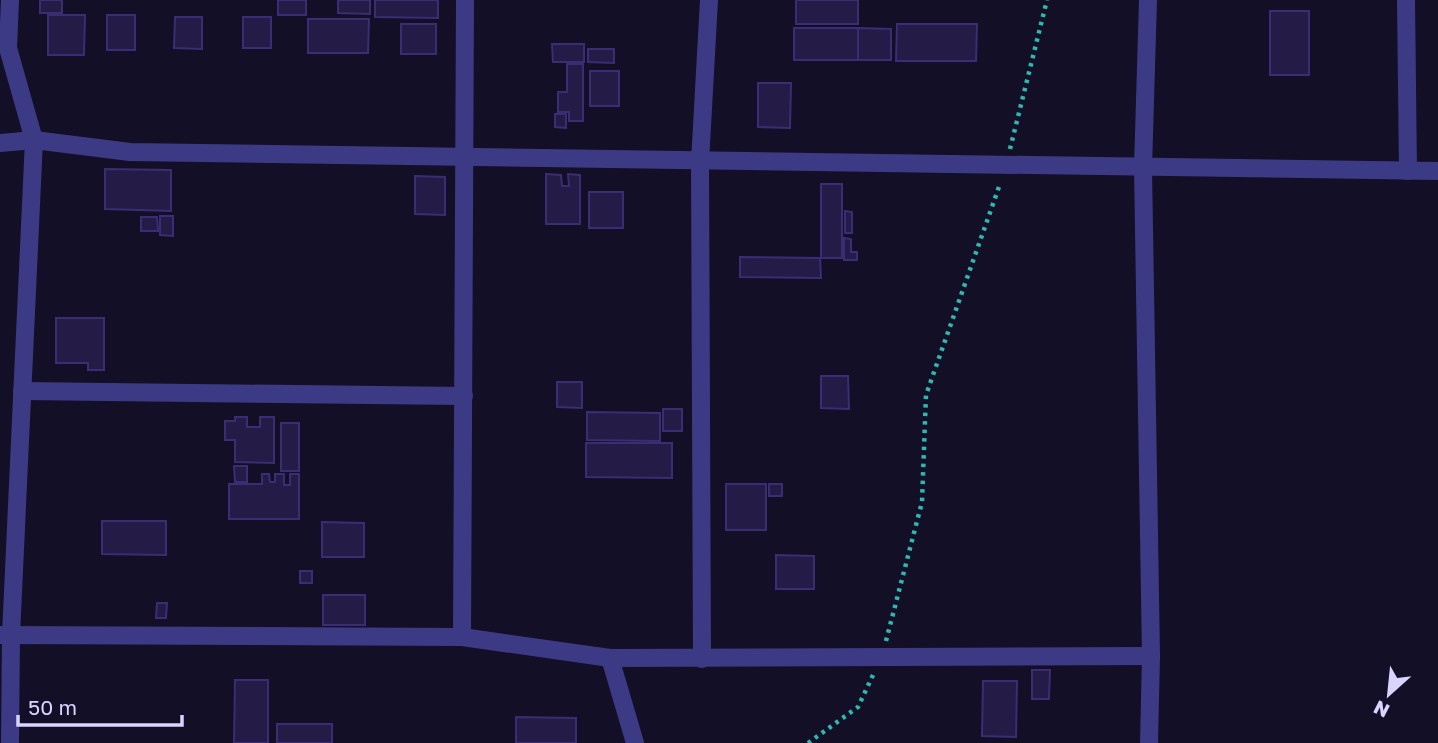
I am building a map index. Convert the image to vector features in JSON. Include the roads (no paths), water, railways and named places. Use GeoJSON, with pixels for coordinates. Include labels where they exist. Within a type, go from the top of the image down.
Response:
{"type":"FeatureCollection","features":[{"type":"Feature","properties":{"kind":"street"},"geometry":{"type":"LineString","coordinates":[[10,0],[8,48],[34,140],[22,391],[5,635],[10,743]]}},
{"type":"Feature","properties":{"kind":"street"},"geometry":{"type":"LineString","coordinates":[[462,636],[465,0]]}},
{"type":"Feature","properties":{"kind":"street"},"geometry":{"type":"LineString","coordinates":[[702,659],[700,162],[709,0]]}},
{"type":"Feature","properties":{"kind":"street"},"geometry":{"type":"LineString","coordinates":[[1148,0],[1143,168],[1151,656],[1149,743]]}},
{"type":"Feature","properties":{"kind":"street"},"geometry":{"type":"LineString","coordinates":[[1406,0],[1408,171]]}},
{"type":"Feature","properties":{"kind":"street"},"geometry":{"type":"LineString","coordinates":[[0,143],[34,140],[130,152],[1006,167],[1438,171]]}},
{"type":"Feature","properties":{"kind":"street"},"geometry":{"type":"LineString","coordinates":[[22,391],[464,396]]}},
{"type":"Feature","properties":{"kind":"street"},"geometry":{"type":"LineString","coordinates":[[5,635],[462,636],[610,658],[1151,656]]}},
{"type":"Feature","properties":{"kind":"street"},"geometry":{"type":"LineString","coordinates":[[610,658],[635,743]]}}]}
